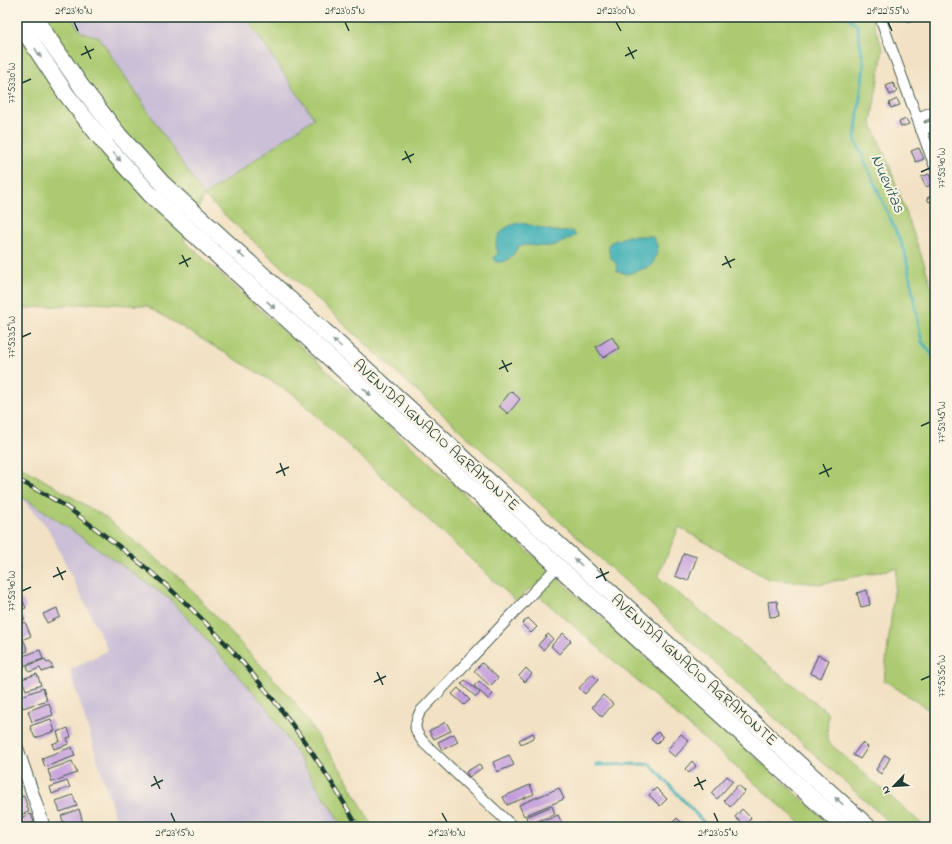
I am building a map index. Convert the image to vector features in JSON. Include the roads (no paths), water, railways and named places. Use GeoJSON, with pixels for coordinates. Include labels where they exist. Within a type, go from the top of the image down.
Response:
{"type":"FeatureCollection","features":[{"type":"Feature","properties":{"kind":"main road","name":"AVENIDA IGNACIO AGRAMONTE"},"geometry":{"type":"LineString","coordinates":[[34,17],[81,86],[118,134],[163,184],[868,827]]}},
{"type":"Feature","properties":{"kind":"main road","name":"AVENIDA IGNACIO AGRAMONTE"},"geometry":{"type":"LineString","coordinates":[[17,20],[66,94],[107,146],[150,194],[557,567],[844,827]]}},
{"type":"Feature","properties":{"kind":"street"},"geometry":{"type":"LineString","coordinates":[[880,17],[935,167]]}},
{"type":"Feature","properties":{"kind":"street"},"geometry":{"type":"LineString","coordinates":[[917,118],[935,112]]}},
{"type":"Feature","properties":{"kind":"street"},"geometry":{"type":"LineString","coordinates":[[921,130],[935,125]]}},
{"type":"Feature","properties":{"kind":"street"},"geometry":{"type":"LineString","coordinates":[[513,827],[424,743],[416,734],[414,724],[420,712],[557,567]]}},
{"type":"Feature","properties":{"kind":"street"},"geometry":{"type":"LineString","coordinates":[[17,748],[44,827]]}},
{"type":"Feature","properties":{"kind":"water"},"geometry":{"type":"Polygon","coordinates":[[[521,223],[552,231],[572,231],[576,235],[554,245],[519,246],[507,260],[496,262],[494,257],[498,253],[496,242],[501,232],[510,226],[521,223]]]}},
{"type":"Feature","properties":{"kind":"water"},"geometry":{"type":"Polygon","coordinates":[[[628,236],[652,236],[655,240],[657,251],[651,266],[628,274],[617,271],[616,263],[610,258],[608,245],[611,242],[628,236]]]}},
{"type":"Feature","properties":{"kind":"waterway","name":"Nuevitas"},"geometry":{"type":"LineString","coordinates":[[848,17],[857,25],[864,65],[855,139],[905,252],[922,342],[935,358]]}},
{"type":"Feature","properties":{"kind":"waterway"},"geometry":{"type":"LineString","coordinates":[[596,765],[650,764],[708,827]]}},
{"type":"Feature","properties":{"kind":"railway"},"geometry":{"type":"LineString","coordinates":[[17,479],[47,495],[80,516],[142,565],[179,597],[214,631],[277,705],[306,744],[358,827]]}}]}
